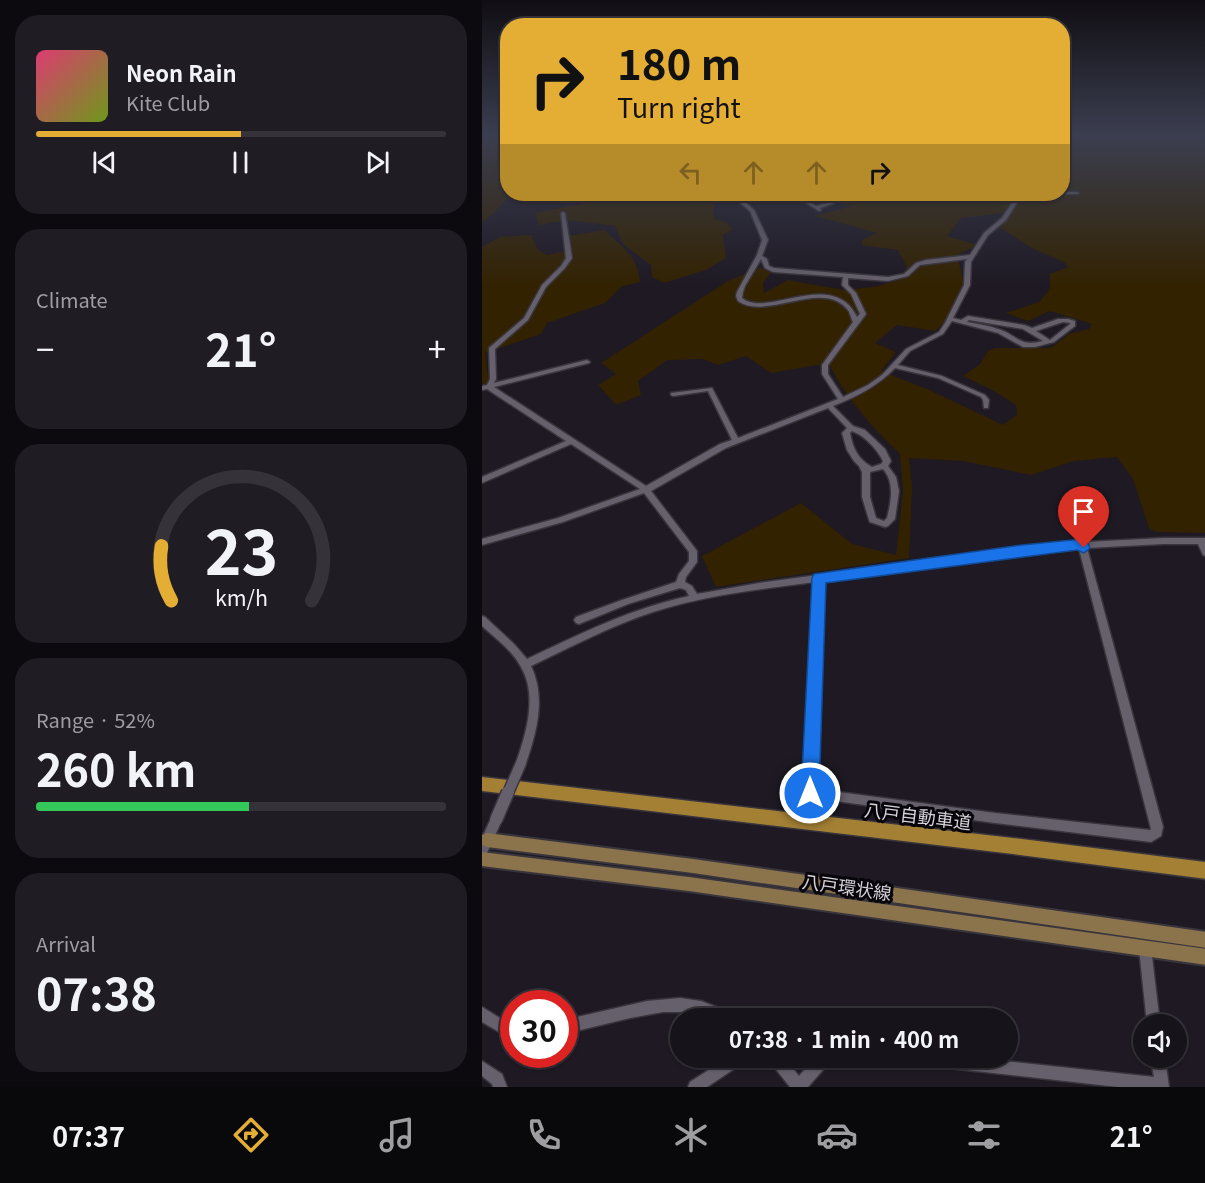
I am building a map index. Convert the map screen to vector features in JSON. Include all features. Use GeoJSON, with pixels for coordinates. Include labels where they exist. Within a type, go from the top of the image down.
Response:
{"type":"FeatureCollection","features":[{"type":"Feature","properties":{"kind":"highway","name":"八戸自動車道"},"geometry":{"type":"LineString","coordinates":[[482,784],[1013,846],[1205,871]]}},
{"type":"Feature","properties":{"kind":"main road","name":"八戸環状線"},"geometry":{"type":"LineString","coordinates":[[484,846],[692,866],[1205,940]]}},
{"type":"Feature","properties":{"kind":"main road","name":"八戸環状線"},"geometry":{"type":"LineString","coordinates":[[482,859],[712,887],[1205,957]]}},
{"type":"Feature","properties":{"kind":"street"},"geometry":{"type":"LineString","coordinates":[[1070,193],[1077,193]]}},
{"type":"Feature","properties":{"kind":"street"},"geometry":{"type":"LineString","coordinates":[[741,201],[752,210],[765,240],[761,257],[738,294],[743,303],[754,306],[800,298],[833,298],[850,309],[856,322]]}},
{"type":"Feature","properties":{"kind":"street"},"geometry":{"type":"LineString","coordinates":[[805,201],[817,209],[832,203]]}},
{"type":"Feature","properties":{"kind":"street"},"geometry":{"type":"LineString","coordinates":[[482,542],[560,520],[646,490],[736,441],[842,400],[870,386],[908,351],[941,333],[967,285],[966,270],[970,257],[986,234],[1004,219],[1017,201]]}},
{"type":"Feature","properties":{"kind":"street"},"geometry":{"type":"LineString","coordinates":[[486,387],[493,379],[492,348],[526,319],[544,286],[569,258],[563,213]]}},
{"type":"Feature","properties":{"kind":"street"},"geometry":{"type":"LineString","coordinates":[[761,257],[767,267],[773,270],[888,279],[906,275],[918,264],[970,257]]}},
{"type":"Feature","properties":{"kind":"street"},"geometry":{"type":"LineString","coordinates":[[842,400],[825,374],[825,365],[863,314],[853,293],[845,285],[846,276]]}},
{"type":"Feature","properties":{"kind":"street"},"geometry":{"type":"LineString","coordinates":[[950,319],[1000,332],[1023,345],[1048,342],[1073,325],[1073,322],[1059,320],[1032,330],[968,318],[962,322]]}},
{"type":"Feature","properties":{"kind":"street"},"geometry":{"type":"LineString","coordinates":[[1032,330],[1048,342]]}},
{"type":"Feature","properties":{"kind":"street"},"geometry":{"type":"LineString","coordinates":[[486,387],[587,362]]}},
{"type":"Feature","properties":{"kind":"street"},"geometry":{"type":"LineString","coordinates":[[893,366],[958,384],[983,396],[986,400],[986,407]]}},
{"type":"Feature","properties":{"kind":"street"},"geometry":{"type":"LineString","coordinates":[[486,387],[646,490],[693,551],[693,562],[682,576],[680,584]]}},
{"type":"Feature","properties":{"kind":"street"},"geometry":{"type":"LineString","coordinates":[[673,394],[710,389],[736,441]]}},
{"type":"Feature","properties":{"kind":"street"},"geometry":{"type":"LineString","coordinates":[[829,405],[851,428],[862,432],[882,450],[887,461],[884,466],[871,470],[855,458],[848,447],[846,433],[851,428]]}},
{"type":"Feature","properties":{"kind":"street"},"geometry":{"type":"LineString","coordinates":[[482,480],[572,441]]}},
{"type":"Feature","properties":{"kind":"street"},"geometry":{"type":"LineString","coordinates":[[863,466],[866,472],[866,497],[873,520],[885,524],[891,519],[895,488],[893,477],[884,466]]}},
{"type":"Feature","properties":{"kind":"street"},"geometry":{"type":"LineString","coordinates":[[525,664],[604,627],[654,609],[695,598],[820,578],[1082,544],[1203,541],[1205,553]]}},
{"type":"Feature","properties":{"kind":"street"},"geometry":{"type":"LineString","coordinates":[[820,578],[810,793],[1151,836],[1155,835],[1157,827],[1082,544]]}},
{"type":"Feature","properties":{"kind":"street"},"geometry":{"type":"LineString","coordinates":[[579,620],[680,584],[689,588],[695,598]]}},
{"type":"Feature","properties":{"kind":"street"},"geometry":{"type":"LineString","coordinates":[[482,620],[525,664],[533,692],[534,720],[521,764],[484,846]]}},
{"type":"Feature","properties":{"kind":"street"},"geometry":{"type":"LineString","coordinates":[[1145,948],[1153,1014]]}},
{"type":"Feature","properties":{"kind":"street"},"geometry":{"type":"LineString","coordinates":[[578,1023],[631,1010],[669,1005],[701,1008]]}},
{"type":"Feature","properties":{"kind":"street"},"geometry":{"type":"LineString","coordinates":[[482,1014],[500,1025]]}},
{"type":"Feature","properties":{"kind":"street"},"geometry":{"type":"LineString","coordinates":[[482,1068],[497,1079],[500,1087]]}},
{"type":"Feature","properties":{"kind":"street"},"geometry":{"type":"LineString","coordinates":[[695,1087],[723,1068]]}},
{"type":"Feature","properties":{"kind":"street"},"geometry":{"type":"LineString","coordinates":[[784,1068],[799,1087],[815,1068]]}},
{"type":"Feature","properties":{"kind":"street"},"geometry":{"type":"LineString","coordinates":[[1007,1068],[1162,1086],[1159,1068]]}},
{"type":"Feature","properties":{"kind":"shaded area"},"geometry":{"type":"Polygon","coordinates":[[[482,186],[500,186],[500,201],[505,201],[482,222],[482,186]]]}},
{"type":"Feature","properties":{"kind":"shaded area"},"geometry":{"type":"Polygon","coordinates":[[[1070,186],[1205,186],[1205,533],[1156,532],[1149,528],[1133,479],[1117,457],[1074,461],[1031,475],[963,461],[909,458],[912,486],[909,558],[716,587],[702,556],[801,503],[852,544],[896,555],[903,491],[900,454],[860,412],[829,363],[771,373],[746,356],[718,365],[703,359],[667,360],[638,381],[641,395],[616,405],[598,385],[616,374],[601,363],[728,281],[760,268],[771,272],[763,283],[764,293],[788,280],[844,290],[874,287],[899,280],[907,267],[898,250],[862,245],[862,240],[877,233],[815,216],[852,206],[832,201],[1070,201],[1070,186]],[[1003,213],[961,218],[947,236],[977,245],[957,255],[963,284],[961,297],[950,316],[935,331],[897,325],[875,343],[896,352],[881,371],[927,389],[1003,425],[1017,415],[1016,405],[963,376],[980,364],[988,351],[995,348],[1051,348],[1069,334],[1089,329],[1092,324],[1050,311],[1028,321],[1006,313],[1039,302],[1050,289],[1050,274],[1068,267],[1064,262],[1034,249],[1000,228],[1009,216],[1003,213]]]}},
{"type":"Feature","properties":{"kind":"shaded area"},"geometry":{"type":"Polygon","coordinates":[[[596,201],[716,201],[713,211],[715,219],[728,223],[732,230],[723,235],[726,258],[706,270],[664,283],[652,277],[651,265],[623,244],[615,226],[568,220],[539,225],[535,213],[596,201]]]}},
{"type":"Feature","properties":{"kind":"shaded area"},"geometry":{"type":"Polygon","coordinates":[[[604,230],[623,247],[632,259],[639,273],[640,282],[621,287],[605,303],[547,323],[541,334],[485,353],[489,384],[482,384],[482,247],[500,237],[531,235],[538,250],[547,255],[572,250],[569,236],[604,230]]]}},
{"type":"Feature","properties":{"kind":"route"},"geometry":{"type":"LineString","coordinates":[[810,793],[820,578],[1022,550],[1082,544],[1084,548]]}}]}
